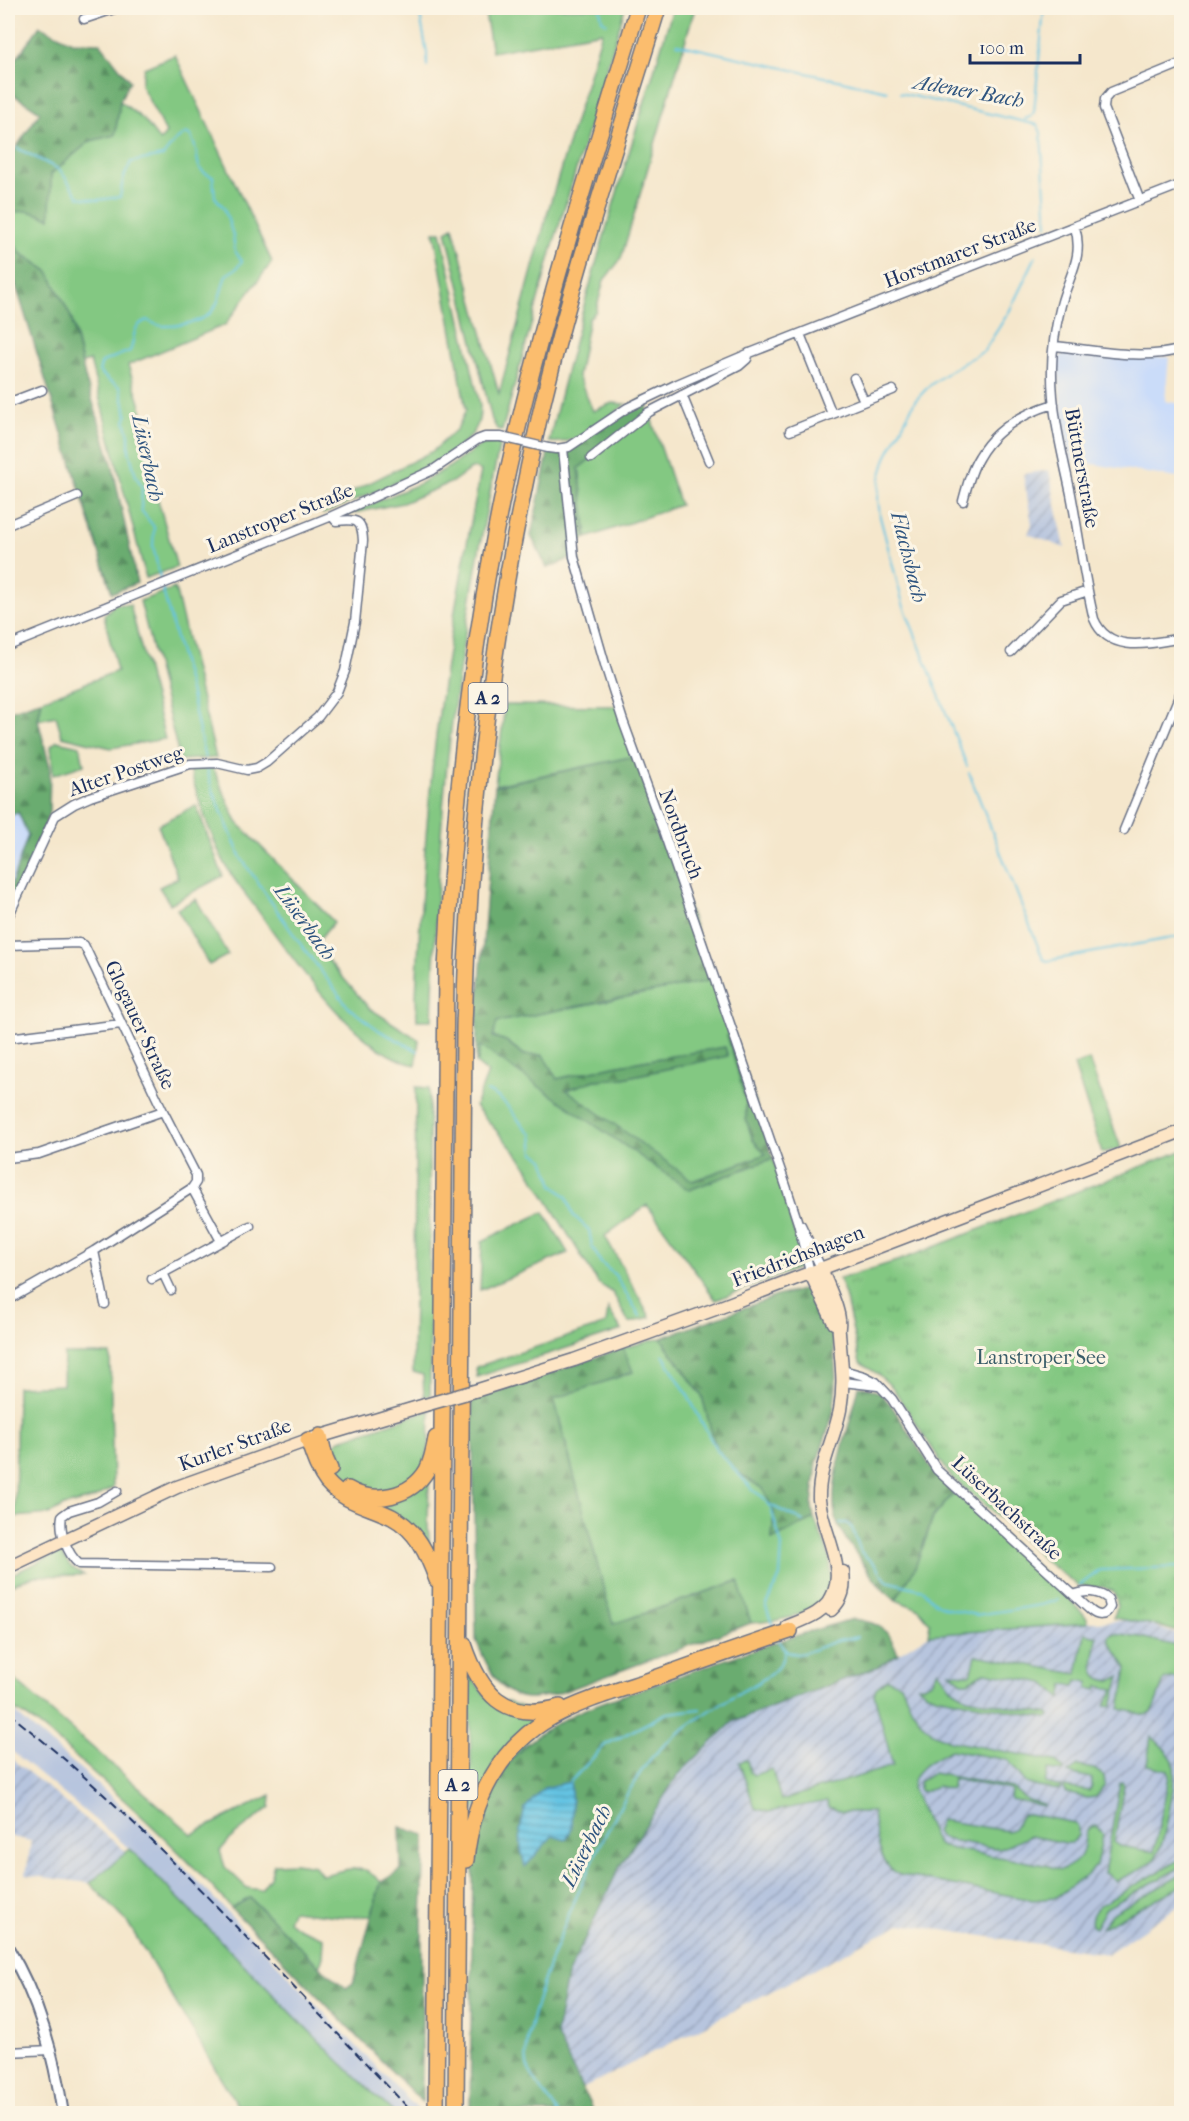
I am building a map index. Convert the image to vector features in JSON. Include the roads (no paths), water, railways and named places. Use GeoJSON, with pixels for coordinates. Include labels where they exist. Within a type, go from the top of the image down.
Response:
{"type":"FeatureCollection","features":[{"type":"Feature","properties":{"kind":"highway","name":"A 2"},"geometry":{"type":"LineString","coordinates":[[436,2111],[446,970],[456,810],[473,669],[496,533],[538,349],[638,8]]}},
{"type":"Feature","properties":{"kind":"highway","name":"A 2"},"geometry":{"type":"LineString","coordinates":[[456,2114],[465,975],[470,876],[487,705],[512,546],[541,413],[571,298],[658,8]]}},
{"type":"Feature","properties":{"kind":"highway"},"geometry":{"type":"LineString","coordinates":[[314,1438],[340,1482],[359,1494],[386,1497],[401,1493],[416,1484],[427,1469],[442,1415]]}},
{"type":"Feature","properties":{"kind":"highway"},"geometry":{"type":"LineString","coordinates":[[314,1438],[319,1471],[339,1493],[354,1502],[393,1518],[410,1530],[426,1551],[441,1592]]}},
{"type":"Feature","properties":{"kind":"highway"},"geometry":{"type":"LineString","coordinates":[[459,1630],[475,1674],[483,1687],[497,1700],[532,1712],[558,1708],[789,1629]]}},
{"type":"Feature","properties":{"kind":"highway"},"geometry":{"type":"LineString","coordinates":[[457,1941],[467,1850],[475,1812],[491,1777],[515,1746],[543,1723],[570,1709],[760,1639]]}},
{"type":"Feature","properties":{"kind":"main road","name":"Friedrichshagen"},"geometry":{"type":"LineString","coordinates":[[425,1405],[574,1360],[1182,1131]]}},
{"type":"Feature","properties":{"kind":"main road"},"geometry":{"type":"LineString","coordinates":[[789,1629],[816,1614],[831,1600],[837,1583],[837,1571],[823,1525],[819,1496],[824,1464],[840,1410],[843,1376],[838,1332],[816,1270]]}},
{"type":"Feature","properties":{"kind":"main road","name":"Kurler Straße"},"geometry":{"type":"LineString","coordinates":[[8,1567],[177,1487],[314,1438],[425,1405]]}},
{"type":"Feature","properties":{"kind":"street"},"geometry":{"type":"LineString","coordinates":[[84,19],[117,8]]}},
{"type":"Feature","properties":{"kind":"street"},"geometry":{"type":"LineString","coordinates":[[1140,201],[1104,108],[1105,99],[1111,92],[1182,63]]}},
{"type":"Feature","properties":{"kind":"street","name":"Horstmarer Straße"},"geometry":{"type":"LineString","coordinates":[[562,449],[577,444],[642,399],[750,353],[1182,184]]}},
{"type":"Feature","properties":{"kind":"street","name":"Büttnerstraße"},"geometry":{"type":"LineString","coordinates":[[1075,226],[1080,247],[1060,306],[1052,364],[1054,404],[1088,591],[1097,626],[1113,640],[1130,645],[1182,638]]}},
{"type":"Feature","properties":{"kind":"street"},"geometry":{"type":"LineString","coordinates":[[800,334],[832,414]]}},
{"type":"Feature","properties":{"kind":"street"},"geometry":{"type":"LineString","coordinates":[[1054,346],[1140,355],[1162,354],[1182,349]]}},
{"type":"Feature","properties":{"kind":"street","name":"Horstmarer Straße"},"geometry":{"type":"LineString","coordinates":[[591,458],[649,412],[739,366],[750,353]]}},
{"type":"Feature","properties":{"kind":"street"},"geometry":{"type":"LineString","coordinates":[[854,378],[864,402]]}},
{"type":"Feature","properties":{"kind":"street"},"geometry":{"type":"LineString","coordinates":[[8,403],[42,390]]}},
{"type":"Feature","properties":{"kind":"street"},"geometry":{"type":"LineString","coordinates":[[790,431],[892,390]]}},
{"type":"Feature","properties":{"kind":"street"},"geometry":{"type":"LineString","coordinates":[[682,395],[709,461]]}},
{"type":"Feature","properties":{"kind":"street"},"geometry":{"type":"LineString","coordinates":[[963,501],[978,458],[996,436],[1018,418],[1054,404]]}},
{"type":"Feature","properties":{"kind":"street","name":"Lanstroper Straße"},"geometry":{"type":"LineString","coordinates":[[8,646],[332,516],[433,470],[485,437],[501,437],[562,449]]}},
{"type":"Feature","properties":{"kind":"street","name":"Nordbruch"},"geometry":{"type":"LineString","coordinates":[[562,449],[574,557],[606,668],[816,1270]]}},
{"type":"Feature","properties":{"kind":"street"},"geometry":{"type":"LineString","coordinates":[[8,525],[77,496]]}},
{"type":"Feature","properties":{"kind":"street","name":"Alter Postweg"},"geometry":{"type":"LineString","coordinates":[[8,917],[55,816],[90,797],[196,764],[217,763],[247,770],[257,768],[267,762],[318,717],[337,692],[345,671],[360,584],[363,529],[352,519],[336,521],[332,516]]}},
{"type":"Feature","properties":{"kind":"street"},"geometry":{"type":"LineString","coordinates":[[1011,652],[1061,600],[1088,591]]}},
{"type":"Feature","properties":{"kind":"street"},"geometry":{"type":"LineString","coordinates":[[1124,830],[1182,689]]}},
{"type":"Feature","properties":{"kind":"street","name":"Glogauer Straße"},"geometry":{"type":"LineString","coordinates":[[8,945],[79,943],[84,945],[196,1175],[196,1182],[192,1188]]}},
{"type":"Feature","properties":{"kind":"street"},"geometry":{"type":"LineString","coordinates":[[8,1038],[121,1024]]}},
{"type":"Feature","properties":{"kind":"street"},"geometry":{"type":"LineString","coordinates":[[8,1158],[39,1154],[163,1111]]}},
{"type":"Feature","properties":{"kind":"street"},"geometry":{"type":"LineString","coordinates":[[8,1300],[94,1251],[192,1188],[221,1240]]}},
{"type":"Feature","properties":{"kind":"street"},"geometry":{"type":"LineString","coordinates":[[152,1279],[250,1226]]}},
{"type":"Feature","properties":{"kind":"street"},"geometry":{"type":"LineString","coordinates":[[94,1251],[105,1304]]}},
{"type":"Feature","properties":{"kind":"street"},"geometry":{"type":"LineString","coordinates":[[163,1273],[171,1290]]}},
{"type":"Feature","properties":{"kind":"street","name":"Lüserbachstraße"},"geometry":{"type":"LineString","coordinates":[[843,1376],[872,1379],[892,1399],[937,1470],[1074,1595]]}},
{"type":"Feature","properties":{"kind":"street"},"geometry":{"type":"LineString","coordinates":[[117,1491],[98,1502],[64,1514],[61,1524],[64,1540],[75,1561],[84,1565],[272,1567]]}},
{"type":"Feature","properties":{"kind":"street"},"geometry":{"type":"LineString","coordinates":[[8,1951],[38,2008],[51,2050],[63,2114]]}},
{"type":"Feature","properties":{"kind":"street"},"geometry":{"type":"LineString","coordinates":[[8,2052],[51,2050]]}},
{"type":"Feature","properties":{"kind":"water"},"geometry":{"type":"Polygon","coordinates":[[[570,1782],[571,1831],[566,1839],[553,1835],[525,1867],[520,1830],[525,1808],[544,1788],[570,1782]]]}},
{"type":"Feature","properties":{"kind":"waterway","name":"Adener Bach"},"geometry":{"type":"LineString","coordinates":[[600,8],[602,20],[607,23]]}},
{"type":"Feature","properties":{"kind":"waterway","name":"Adener Bach"},"geometry":{"type":"LineString","coordinates":[[1025,119],[1034,112],[1044,8]]}},
{"type":"Feature","properties":{"kind":"waterway"},"geometry":{"type":"LineString","coordinates":[[420,15],[427,66]]}},
{"type":"Feature","properties":{"kind":"waterway","name":"Adener Bach"},"geometry":{"type":"LineString","coordinates":[[677,44],[887,91]]}},
{"type":"Feature","properties":{"kind":"waterway","name":"Adener Bach"},"geometry":{"type":"LineString","coordinates":[[900,93],[1038,125],[1041,133],[1047,226]]}},
{"type":"Feature","properties":{"kind":"waterway","name":"Lüserbach"},"geometry":{"type":"LineString","coordinates":[[17,148],[60,170],[79,197],[97,200],[120,197],[123,179],[131,162],[163,156],[174,142],[186,133],[191,136],[199,167],[213,177],[215,197],[224,208],[233,235],[235,251],[242,261],[237,268],[226,275],[220,296],[213,311],[207,316],[191,323],[170,326],[159,325],[147,320],[136,329],[130,351],[102,362],[99,371],[120,387],[127,416],[125,421],[129,435],[129,451],[136,476],[142,487],[141,510],[154,527],[153,546],[161,582]]}},
{"type":"Feature","properties":{"kind":"waterway","name":"Flachsbach"},"geometry":{"type":"LineString","coordinates":[[967,766],[903,604],[880,517],[878,499],[880,478],[886,458],[915,401],[929,386],[951,370],[984,351],[1010,310],[1036,256]]}},
{"type":"Feature","properties":{"kind":"waterway","name":"Lüserbach"},"geometry":{"type":"LineString","coordinates":[[162,587],[191,694],[205,759]]}},
{"type":"Feature","properties":{"kind":"waterway","name":"Lüserbach"},"geometry":{"type":"LineString","coordinates":[[206,765],[212,789],[241,858],[296,938],[349,1008],[380,1031],[418,1051]]}},
{"type":"Feature","properties":{"kind":"waterway","name":"Flachsbach"},"geometry":{"type":"LineString","coordinates":[[969,773],[1043,959],[1047,961],[1182,936]]}},
{"type":"Feature","properties":{"kind":"waterway","name":"Lüserbach"},"geometry":{"type":"LineString","coordinates":[[487,1091],[507,1105],[532,1134],[534,1153],[544,1159],[553,1185],[567,1197],[573,1215],[589,1230],[592,1246],[601,1263],[615,1275],[640,1316]]}},
{"type":"Feature","properties":{"kind":"waterway"},"geometry":{"type":"LineString","coordinates":[[663,1355],[686,1392],[716,1449],[754,1491],[763,1497],[771,1509],[782,1546],[780,1576],[766,1607],[774,1629]]}},
{"type":"Feature","properties":{"kind":"waterway"},"geometry":{"type":"LineString","coordinates":[[770,1505],[803,1521]]}},
{"type":"Feature","properties":{"kind":"waterway"},"geometry":{"type":"LineString","coordinates":[[840,1523],[847,1523],[852,1528],[861,1552],[887,1581],[923,1590],[931,1599],[945,1608],[976,1615],[1041,1605],[1058,1600]]}},
{"type":"Feature","properties":{"kind":"waterway"},"geometry":{"type":"LineString","coordinates":[[1080,1585],[1100,1570],[1182,1567]]}},
{"type":"Feature","properties":{"kind":"waterway"},"geometry":{"type":"LineString","coordinates":[[779,1640],[784,1648],[796,1654],[857,1637]]}},
{"type":"Feature","properties":{"kind":"waterway","name":"Lüserbach"},"geometry":{"type":"LineString","coordinates":[[559,2114],[528,2069],[528,2037],[553,1954],[595,1857],[637,1778],[654,1755],[692,1723],[769,1676],[780,1664],[785,1649]]}},
{"type":"Feature","properties":{"kind":"waterway"},"geometry":{"type":"LineString","coordinates":[[570,1782],[605,1745],[667,1713],[700,1709]]}},
{"type":"Feature","properties":{"kind":"railway"},"geometry":{"type":"LineString","coordinates":[[8,1713],[71,1765],[161,1850],[414,2114]]}},
{"type":"Feature","properties":{"kind":"park label","name":"Lanstroper See"},"geometry":{"type":"Point","coordinates":[1041,1357]}}]}
